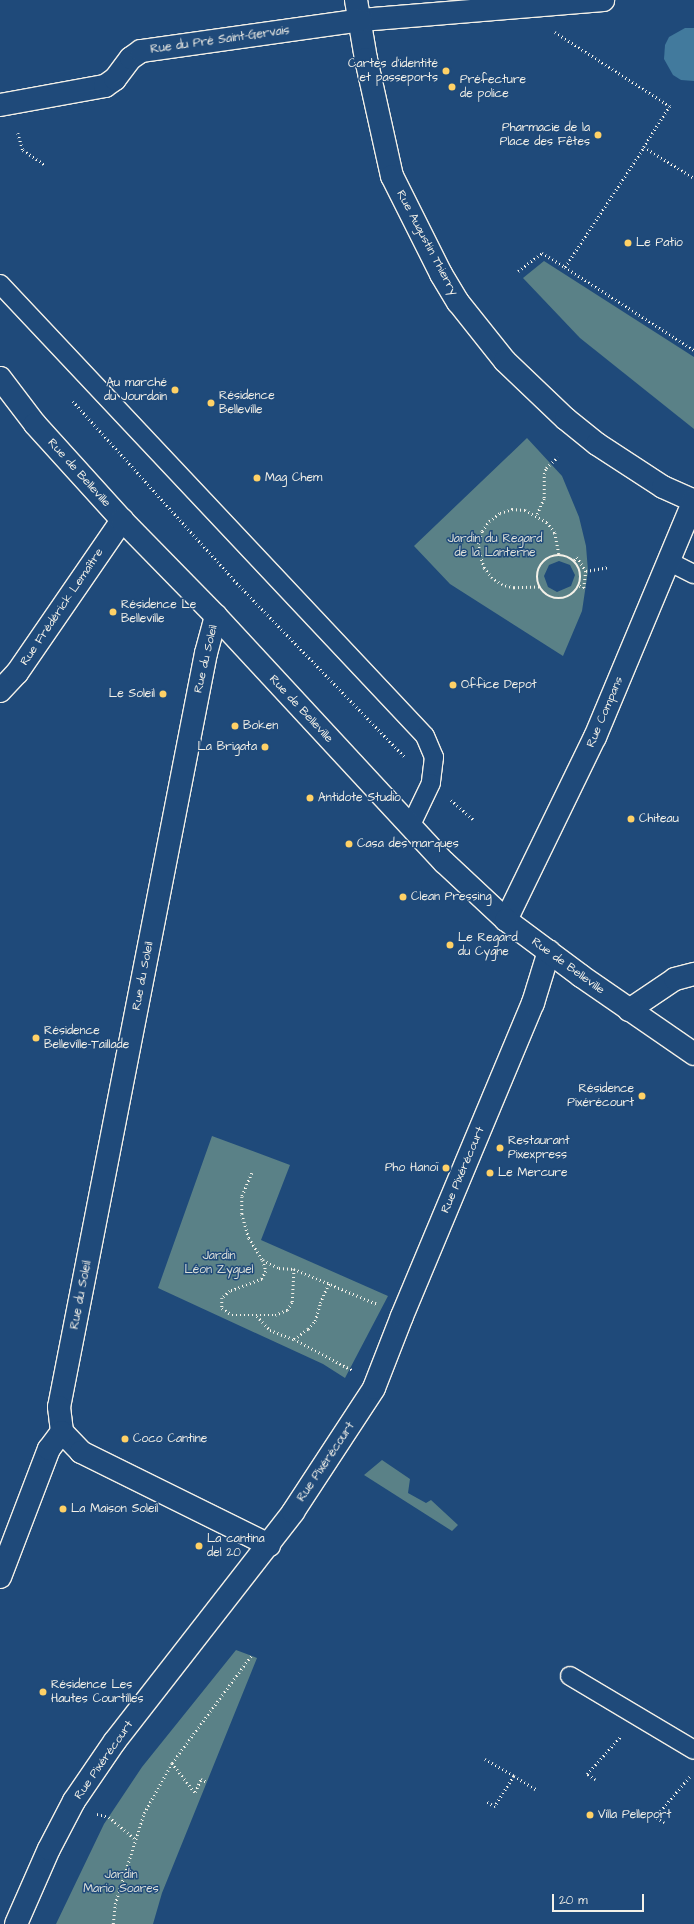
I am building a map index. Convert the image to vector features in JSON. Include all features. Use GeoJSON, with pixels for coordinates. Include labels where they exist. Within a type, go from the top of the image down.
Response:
{"type":"FeatureCollection","features":[{"type":"Feature","properties":{"kind":"street","name":"Rue du Pré Saint-Gervais"},"geometry":{"type":"LineString","coordinates":[[0,105],[106,86],[115,79],[131,58],[141,51],[358,10],[603,0]]}},
{"type":"Feature","properties":{"kind":"street","name":"Rue Augustin Thierry"},"geometry":{"type":"LineString","coordinates":[[358,10],[366,59],[392,176],[441,274],[458,302],[505,361],[566,419],[617,457],[663,487],[694,500]]}},
{"type":"Feature","properties":{"kind":"street","name":"Rue de Belleville"},"geometry":{"type":"LineString","coordinates":[[0,378],[35,424],[122,520],[216,616],[410,827],[506,920],[629,1010],[694,1054]]}},
{"type":"Feature","properties":{"kind":"street","name":"Rue Compans"},"geometry":{"type":"LineString","coordinates":[[506,920],[595,738],[694,500]]}},
{"type":"Feature","properties":{"kind":"street","name":"Rue Frédérick Lemaître"},"geometry":{"type":"LineString","coordinates":[[0,695],[17,673],[122,520]]}},
{"type":"Feature","properties":{"kind":"street","name":"Rue du Soleil"},"geometry":{"type":"LineString","coordinates":[[62,1432],[59,1407],[206,653],[216,616]]}},
{"type":"Feature","properties":{"kind":"street","name":"Rue Pixérécourt"},"geometry":{"type":"LineString","coordinates":[[16,1924],[49,1849],[74,1801],[115,1741],[269,1545],[374,1388],[402,1316],[533,1003],[548,951]]}},
{"type":"Feature","properties":{"kind":"street"},"geometry":{"type":"LineString","coordinates":[[629,1010],[674,979],[694,974]]}},
{"type":"Feature","properties":{"kind":"street"},"geometry":{"type":"LineString","coordinates":[[0,1577],[49,1449],[62,1432],[81,1452],[269,1545]]}},
{"type":"Feature","properties":{"kind":"lane"},"geometry":{"type":"LineString","coordinates":[[0,284],[424,736],[434,757],[431,783],[410,827]]}},
{"type":"Feature","properties":{"kind":"lane"},"geometry":{"type":"LineString","coordinates":[[668,562],[694,574]]}},
{"type":"Feature","properties":{"kind":"lane"},"geometry":{"type":"LineString","coordinates":[[570,1676],[694,1750]]}},
{"type":"Feature","properties":{"kind":"path"},"geometry":{"type":"LineString","coordinates":[[553,31],[670,106],[565,267]]}},
{"type":"Feature","properties":{"kind":"path"},"geometry":{"type":"LineString","coordinates":[[18,133],[23,150],[45,165]]}},
{"type":"Feature","properties":{"kind":"path"},"geometry":{"type":"LineString","coordinates":[[644,148],[694,178]]}},
{"type":"Feature","properties":{"kind":"path"},"geometry":{"type":"LineString","coordinates":[[518,271],[542,253],[694,350]]}},
{"type":"Feature","properties":{"kind":"path"},"geometry":{"type":"LineString","coordinates":[[67,395],[234,580],[431,783],[474,820]]}},
{"type":"Feature","properties":{"kind":"path"},"geometry":{"type":"LineString","coordinates":[[537,514],[544,498],[544,474],[546,468],[558,457]]}},
{"type":"Feature","properties":{"kind":"path"},"geometry":{"type":"LineString","coordinates":[[539,587],[514,588],[502,585],[484,568],[478,544],[485,526],[500,513],[512,509],[525,510],[537,514],[547,522],[555,533],[559,554]]}},
{"type":"Feature","properties":{"kind":"path"},"geometry":{"type":"LineString","coordinates":[[559,554],[574,560],[580,569],[580,586],[572,594],[557,599],[546,595],[539,587],[537,576],[540,565],[548,558],[559,554]]}},
{"type":"Feature","properties":{"kind":"path"},"geometry":{"type":"LineString","coordinates":[[574,560],[577,557],[586,571],[584,588],[580,586]]}},
{"type":"Feature","properties":{"kind":"path"},"geometry":{"type":"LineString","coordinates":[[586,571],[608,567]]}},
{"type":"Feature","properties":{"kind":"path"},"geometry":{"type":"LineString","coordinates":[[252,1173],[242,1197],[242,1214],[250,1238],[263,1260],[266,1271],[262,1279],[230,1291],[222,1298],[222,1308],[232,1315],[257,1316],[276,1315],[286,1310],[292,1302],[294,1269]]}},
{"type":"Feature","properties":{"kind":"path"},"geometry":{"type":"LineString","coordinates":[[263,1260],[280,1268],[294,1269],[329,1283],[342,1291],[402,1316]]}},
{"type":"Feature","properties":{"kind":"path"},"geometry":{"type":"LineString","coordinates":[[294,1339],[308,1329],[315,1321],[320,1303],[329,1283]]}},
{"type":"Feature","properties":{"kind":"path"},"geometry":{"type":"LineString","coordinates":[[257,1316],[270,1330],[294,1339],[355,1372]]}},
{"type":"Feature","properties":{"kind":"path"},"geometry":{"type":"LineString","coordinates":[[113,1924],[115,1904],[144,1813],[172,1763],[251,1656]]}},
{"type":"Feature","properties":{"kind":"path"},"geometry":{"type":"LineString","coordinates":[[596,1780],[587,1774],[623,1734]]}},
{"type":"Feature","properties":{"kind":"path"},"geometry":{"type":"LineString","coordinates":[[485,1759],[537,1790]]}},
{"type":"Feature","properties":{"kind":"path"},"geometry":{"type":"LineString","coordinates":[[172,1763],[195,1792],[201,1779],[208,1782]]}},
{"type":"Feature","properties":{"kind":"path"},"geometry":{"type":"LineString","coordinates":[[664,1823],[654,1817],[693,1773]]}},
{"type":"Feature","properties":{"kind":"path"},"geometry":{"type":"LineString","coordinates":[[486,1802],[495,1807],[514,1776]]}},
{"type":"Feature","properties":{"kind":"path"},"geometry":{"type":"LineString","coordinates":[[94,1812],[109,1817],[135,1839]]}},
{"type":"Feature","properties":{"kind":"green space"},"geometry":{"type":"Polygon","coordinates":[[[544,261],[694,357],[694,429],[580,338],[523,278],[544,261]]]}},
{"type":"Feature","properties":{"kind":"green space","name":"Jardin du Regard de la Lanterne"},"geometry":{"type":"Polygon","coordinates":[[[527,438],[562,476],[579,517],[586,546],[588,571],[582,611],[563,656],[450,584],[414,546],[527,438]],[[559,561],[549,565],[544,576],[548,587],[557,592],[571,586],[575,575],[570,565],[559,561]]]}},
{"type":"Feature","properties":{"kind":"green space","name":"Jardin Léon Zyguel"},"geometry":{"type":"Polygon","coordinates":[[[212,1136],[290,1165],[261,1240],[388,1296],[345,1378],[323,1364],[158,1288],[212,1136]]]}},
{"type":"Feature","properties":{"kind":"green space"},"geometry":{"type":"Polygon","coordinates":[[[382,1460],[410,1479],[408,1493],[426,1503],[431,1500],[458,1525],[452,1531],[364,1475],[382,1460]]]}},
{"type":"Feature","properties":{"kind":"green space","name":"Jardin Mario Soares"},"geometry":{"type":"Polygon","coordinates":[[[236,1650],[257,1658],[162,1893],[153,1924],[56,1924],[104,1824],[142,1767],[236,1650]]]}},
{"type":"Feature","properties":{"kind":"water"},"geometry":{"type":"Polygon","coordinates":[[[685,28],[694,28],[694,81],[681,80],[673,75],[664,59],[665,45],[669,37],[685,28]]]}},
{"type":"Feature","properties":{"kind":"place","name":"Cartes d'identité et passeports"},"geometry":{"type":"Point","coordinates":[446,71]}},
{"type":"Feature","properties":{"kind":"place","name":"Préfecture de police"},"geometry":{"type":"Point","coordinates":[452,87]}},
{"type":"Feature","properties":{"kind":"place","name":"Pharmacie de la Place des Fêtes"},"geometry":{"type":"Point","coordinates":[598,135]}},
{"type":"Feature","properties":{"kind":"place","name":"Le Patio"},"geometry":{"type":"Point","coordinates":[628,243]}},
{"type":"Feature","properties":{"kind":"place","name":"Au marché du Jourdain"},"geometry":{"type":"Point","coordinates":[175,390]}},
{"type":"Feature","properties":{"kind":"place","name":"Résidence Belleville"},"geometry":{"type":"Point","coordinates":[211,403]}},
{"type":"Feature","properties":{"kind":"place","name":"Mag Chem"},"geometry":{"type":"Point","coordinates":[257,478]}},
{"type":"Feature","properties":{"kind":"place","name":"Résidence Le Belleville"},"geometry":{"type":"Point","coordinates":[113,612]}},
{"type":"Feature","properties":{"kind":"place","name":"Office Depot"},"geometry":{"type":"Point","coordinates":[453,685]}},
{"type":"Feature","properties":{"kind":"place","name":"Le Soleil"},"geometry":{"type":"Point","coordinates":[163,694]}},
{"type":"Feature","properties":{"kind":"place","name":"Boken"},"geometry":{"type":"Point","coordinates":[235,726]}},
{"type":"Feature","properties":{"kind":"place","name":"La Brigata"},"geometry":{"type":"Point","coordinates":[265,747]}},
{"type":"Feature","properties":{"kind":"place","name":"Antidote Studio"},"geometry":{"type":"Point","coordinates":[310,798]}},
{"type":"Feature","properties":{"kind":"place","name":"Chiteau"},"geometry":{"type":"Point","coordinates":[631,819]}},
{"type":"Feature","properties":{"kind":"place","name":"Casa des marques"},"geometry":{"type":"Point","coordinates":[349,844]}},
{"type":"Feature","properties":{"kind":"place","name":"Clean Pressing"},"geometry":{"type":"Point","coordinates":[403,897]}},
{"type":"Feature","properties":{"kind":"place","name":"Le Regard du Cygne"},"geometry":{"type":"Point","coordinates":[450,945]}},
{"type":"Feature","properties":{"kind":"place","name":"Résidence Belleville-Taillade"},"geometry":{"type":"Point","coordinates":[36,1038]}},
{"type":"Feature","properties":{"kind":"place","name":"Résidence Pixérécourt"},"geometry":{"type":"Point","coordinates":[642,1096]}},
{"type":"Feature","properties":{"kind":"place","name":"Restaurant Pixexpress"},"geometry":{"type":"Point","coordinates":[500,1148]}},
{"type":"Feature","properties":{"kind":"place","name":"Pho Hanoï"},"geometry":{"type":"Point","coordinates":[446,1168]}},
{"type":"Feature","properties":{"kind":"place","name":"Le Mercure"},"geometry":{"type":"Point","coordinates":[490,1173]}},
{"type":"Feature","properties":{"kind":"place","name":"Coco Cantine"},"geometry":{"type":"Point","coordinates":[125,1439]}},
{"type":"Feature","properties":{"kind":"place","name":"La Maison Soleil"},"geometry":{"type":"Point","coordinates":[63,1509]}},
{"type":"Feature","properties":{"kind":"place","name":"La cantina del 20"},"geometry":{"type":"Point","coordinates":[199,1546]}},
{"type":"Feature","properties":{"kind":"place","name":"Résidence Les Hautes Courtilles"},"geometry":{"type":"Point","coordinates":[43,1692]}},
{"type":"Feature","properties":{"kind":"place","name":"Villa Pelleport"},"geometry":{"type":"Point","coordinates":[590,1815]}}]}
